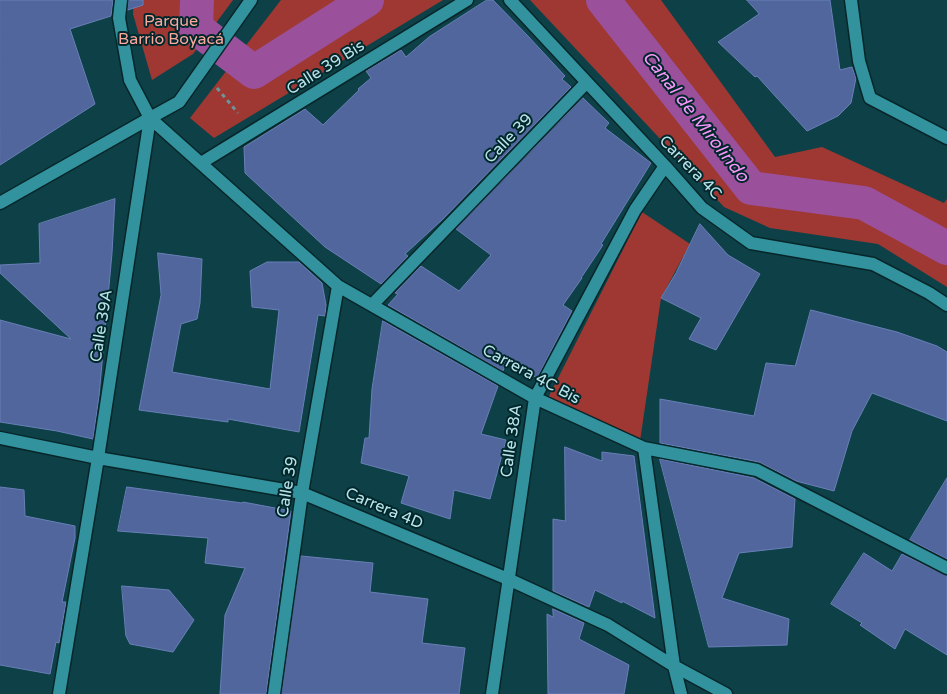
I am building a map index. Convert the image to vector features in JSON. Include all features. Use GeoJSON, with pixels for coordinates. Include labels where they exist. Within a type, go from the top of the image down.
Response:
{"type":"FeatureCollection","features":[{"type":"Feature","properties":{"kind":"street"},"geometry":{"type":"LineString","coordinates":[[121,0],[119,18],[130,80],[150,118]]}},
{"type":"Feature","properties":{"kind":"street"},"geometry":{"type":"LineString","coordinates":[[0,203],[178,102],[251,0]]}},
{"type":"Feature","properties":{"kind":"street","name":"Calle 39 Bis"},"geometry":{"type":"LineString","coordinates":[[201,163],[467,0]]}},
{"type":"Feature","properties":{"kind":"street","name":"Carrera 4C"},"geometry":{"type":"LineString","coordinates":[[510,0],[702,208],[751,243],[873,264],[929,293],[947,305]]}},
{"type":"Feature","properties":{"kind":"street"},"geometry":{"type":"LineString","coordinates":[[851,0],[859,61],[870,98],[947,138]]}},
{"type":"Feature","properties":{"kind":"street","name":"Calle 39"},"geometry":{"type":"LineString","coordinates":[[372,305],[586,83]]}},
{"type":"Feature","properties":{"kind":"street","name":"Carrera 4C Bis"},"geometry":{"type":"LineString","coordinates":[[150,118],[338,286],[534,398],[644,448],[757,470],[947,568]]}},
{"type":"Feature","properties":{"kind":"street","name":"Calle 39A"},"geometry":{"type":"LineString","coordinates":[[59,694],[98,458],[150,118]]}},
{"type":"Feature","properties":{"kind":"street","name":"Calle 38A"},"geometry":{"type":"LineString","coordinates":[[492,694],[534,398],[635,210],[665,166]]}},
{"type":"Feature","properties":{"kind":"street","name":"Calle 39"},"geometry":{"type":"LineString","coordinates":[[274,694],[302,493],[338,286]]}},
{"type":"Feature","properties":{"kind":"street","name":"Carrera 4D"},"geometry":{"type":"LineString","coordinates":[[0,438],[98,458],[302,493],[508,579],[608,626],[674,666],[726,694]]}},
{"type":"Feature","properties":{"kind":"street"},"geometry":{"type":"LineString","coordinates":[[644,448],[674,666],[681,694]]}},
{"type":"Feature","properties":{"kind":"path"},"geometry":{"type":"LineString","coordinates":[[202,69],[254,131]]}},
{"type":"Feature","properties":{"kind":"green space","name":"Parque Barrio Boyacá"},"geometry":{"type":"Polygon","coordinates":[[[134,0],[233,0],[193,54],[152,80],[133,14],[134,0]]]}},
{"type":"Feature","properties":{"kind":"green space"},"geometry":{"type":"Polygon","coordinates":[[[281,0],[443,0],[214,138],[190,118],[281,0]]]}},
{"type":"Feature","properties":{"kind":"green space"},"geometry":{"type":"Polygon","coordinates":[[[530,0],[661,0],[775,157],[822,147],[944,203],[947,199],[947,287],[878,244],[770,228],[724,207],[530,0]]]}},
{"type":"Feature","properties":{"kind":"green space"},"geometry":{"type":"Polygon","coordinates":[[[642,212],[690,244],[661,298],[640,441],[547,400],[642,212]]]}},
{"type":"Feature","properties":{"kind":"building"},"geometry":{"type":"Polygon","coordinates":[[[0,0],[113,0],[111,16],[70,29],[95,104],[0,165],[0,0]]]}},
{"type":"Feature","properties":{"kind":"building"},"geometry":{"type":"Polygon","coordinates":[[[129,0],[143,0],[143,5],[128,10],[129,0]]]}},
{"type":"Feature","properties":{"kind":"building"},"geometry":{"type":"Polygon","coordinates":[[[487,0],[493,0],[527,35],[565,76],[562,79],[571,87],[443,219],[405,254],[408,256],[381,284],[325,247],[245,173],[244,147],[305,109],[323,125],[371,78],[366,71],[401,50],[406,57],[429,37],[487,0]]]}},
{"type":"Feature","properties":{"kind":"building"},"geometry":{"type":"Polygon","coordinates":[[[747,0],[830,0],[840,70],[852,67],[856,78],[851,103],[838,116],[807,131],[757,76],[755,77],[718,42],[759,14],[747,0]]]}},
{"type":"Feature","properties":{"kind":"building"},"geometry":{"type":"Polygon","coordinates":[[[583,98],[609,123],[605,128],[651,163],[601,244],[603,245],[563,305],[572,311],[537,378],[507,359],[503,371],[388,305],[398,294],[395,293],[421,266],[459,291],[491,255],[456,229],[583,98]]]}},
{"type":"Feature","properties":{"kind":"building"},"geometry":{"type":"Polygon","coordinates":[[[115,199],[99,396],[93,439],[0,422],[0,320],[71,339],[0,273],[0,265],[40,263],[39,224],[115,199]]]}},
{"type":"Feature","properties":{"kind":"building"},"geometry":{"type":"Polygon","coordinates":[[[700,224],[728,255],[760,274],[716,350],[689,339],[701,318],[661,298],[676,273],[700,224]]]}},
{"type":"Feature","properties":{"kind":"building"},"geometry":{"type":"Polygon","coordinates":[[[158,253],[202,259],[200,303],[197,319],[181,324],[172,372],[270,389],[279,310],[252,307],[250,271],[267,262],[299,262],[322,283],[326,305],[325,316],[318,315],[299,432],[228,419],[228,422],[139,410],[161,295],[158,253]]]}},
{"type":"Feature","properties":{"kind":"building"},"geometry":{"type":"Polygon","coordinates":[[[811,310],[897,332],[937,346],[947,352],[947,421],[872,393],[852,431],[834,491],[796,481],[759,462],[660,443],[660,399],[754,416],[766,363],[795,366],[811,310]]]}},
{"type":"Feature","properties":{"kind":"building"},"geometry":{"type":"Polygon","coordinates":[[[383,321],[498,386],[481,434],[506,440],[490,499],[454,490],[450,519],[401,503],[409,476],[361,463],[365,438],[369,438],[372,389],[383,321]]]}},
{"type":"Feature","properties":{"kind":"building"},"geometry":{"type":"Polygon","coordinates":[[[565,447],[602,461],[602,452],[634,456],[655,618],[595,590],[589,607],[553,591],[553,519],[565,521],[565,447]]]}},
{"type":"Feature","properties":{"kind":"building"},"geometry":{"type":"Polygon","coordinates":[[[660,459],[754,478],[795,499],[792,547],[739,553],[722,598],[789,619],[787,645],[709,647],[660,459]]]}},
{"type":"Feature","properties":{"kind":"building"},"geometry":{"type":"Polygon","coordinates":[[[947,478],[947,559],[910,540],[947,478]]]}},
{"type":"Feature","properties":{"kind":"building"},"geometry":{"type":"Polygon","coordinates":[[[0,487],[24,490],[25,516],[75,526],[75,538],[62,602],[66,602],[59,643],[56,642],[50,674],[0,665],[0,487]]]}},
{"type":"Feature","properties":{"kind":"building"},"geometry":{"type":"Polygon","coordinates":[[[127,487],[243,502],[291,511],[266,694],[220,694],[225,615],[245,568],[205,563],[208,538],[118,531],[127,487]]]}},
{"type":"Feature","properties":{"kind":"building"},"geometry":{"type":"Polygon","coordinates":[[[864,553],[892,571],[902,554],[947,576],[947,655],[905,629],[895,649],[860,625],[862,623],[831,604],[864,553]]]}},
{"type":"Feature","properties":{"kind":"building"},"geometry":{"type":"Polygon","coordinates":[[[301,556],[373,563],[370,592],[428,599],[422,643],[465,648],[459,694],[282,694],[301,556]]]}},
{"type":"Feature","properties":{"kind":"building"},"geometry":{"type":"Polygon","coordinates":[[[122,586],[169,590],[194,620],[173,652],[130,644],[126,636],[122,586]]]}},
{"type":"Feature","properties":{"kind":"building"},"geometry":{"type":"Polygon","coordinates":[[[553,609],[584,623],[579,639],[629,665],[624,694],[548,694],[547,614],[553,617],[553,609]]]}},
{"type":"Feature","properties":{"kind":"waterway","name":"Canal de Mirolindo"},"geometry":{"type":"LineString","coordinates":[[197,0],[196,28],[254,72],[367,0]]}},
{"type":"Feature","properties":{"kind":"waterway","name":"Canal de Mirolindo"},"geometry":{"type":"LineString","coordinates":[[603,0],[751,188],[864,203],[947,248]]}}]}
